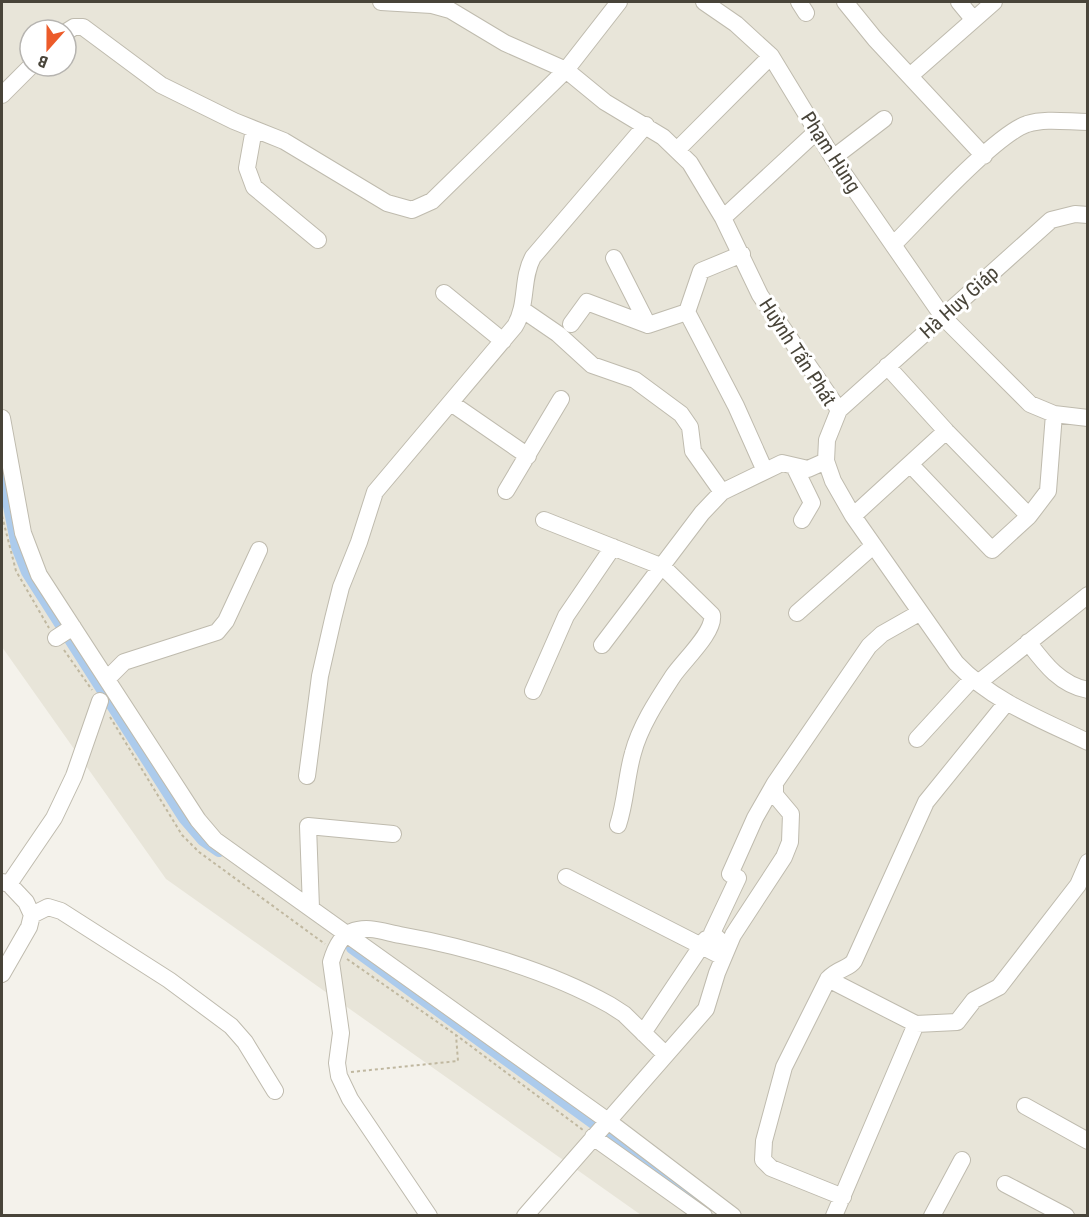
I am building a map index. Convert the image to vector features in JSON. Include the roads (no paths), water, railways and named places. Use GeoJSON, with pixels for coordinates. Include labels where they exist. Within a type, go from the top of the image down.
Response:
{"type":"FeatureCollection","features":[{"type":"Feature","properties":{"kind":"street","name":"Huỳnh Tấn Phát"},"geometry":{"type":"LineString","coordinates":[[381,2],[442,7],[505,43],[566,70],[605,102],[646,125],[690,163],[723,218],[760,295],[839,410],[828,440],[826,461]]}},
{"type":"Feature","properties":{"kind":"street"},"geometry":{"type":"LineString","coordinates":[[78,27],[83,27],[161,85],[301,151],[387,203],[412,210],[432,201],[566,70],[619,2]]}},
{"type":"Feature","properties":{"kind":"street","name":"Phạm Hùng"},"geometry":{"type":"LineString","coordinates":[[704,2],[736,24],[771,56],[833,158],[943,317],[1030,404],[1054,414],[1088,418]]}},
{"type":"Feature","properties":{"kind":"street"},"geometry":{"type":"LineString","coordinates":[[845,2],[875,39],[984,156]]}},
{"type":"Feature","properties":{"kind":"street"},"geometry":{"type":"LineString","coordinates":[[959,2],[973,19]]}},
{"type":"Feature","properties":{"kind":"street"},"geometry":{"type":"LineString","coordinates":[[910,75],[994,2]]}},
{"type":"Feature","properties":{"kind":"street"},"geometry":{"type":"LineString","coordinates":[[677,150],[771,56]]}},
{"type":"Feature","properties":{"kind":"street"},"geometry":{"type":"LineString","coordinates":[[2,95],[19,78]]}},
{"type":"Feature","properties":{"kind":"street"},"geometry":{"type":"LineString","coordinates":[[833,158],[884,119]]}},
{"type":"Feature","properties":{"kind":"street"},"geometry":{"type":"LineString","coordinates":[[893,245],[984,156],[1027,125],[1051,121],[1088,122]]}},
{"type":"Feature","properties":{"kind":"street"},"geometry":{"type":"LineString","coordinates":[[307,776],[320,676],[333,619],[370,503],[382,482],[515,326],[523,310],[525,277],[533,257],[646,125]]}},
{"type":"Feature","properties":{"kind":"street"},"geometry":{"type":"LineString","coordinates":[[254,129],[247,168],[254,187],[318,240]]}},
{"type":"Feature","properties":{"kind":"street"},"geometry":{"type":"LineString","coordinates":[[723,218],[817,131]]}},
{"type":"Feature","properties":{"kind":"street","name":"Hà Huy Giáp"},"geometry":{"type":"LineString","coordinates":[[839,410],[1051,220],[1068,215],[1088,215]]}},
{"type":"Feature","properties":{"kind":"street"},"geometry":{"type":"LineString","coordinates":[[742,254],[700,271],[687,312],[736,406],[765,471]]}},
{"type":"Feature","properties":{"kind":"street"},"geometry":{"type":"LineString","coordinates":[[614,258],[648,325]]}},
{"type":"Feature","properties":{"kind":"street"},"geometry":{"type":"LineString","coordinates":[[444,293],[503,341]]}},
{"type":"Feature","properties":{"kind":"street"},"geometry":{"type":"LineString","coordinates":[[571,324],[588,302],[648,325],[687,312]]}},
{"type":"Feature","properties":{"kind":"street"},"geometry":{"type":"LineString","coordinates":[[523,310],[552,329],[592,365],[635,380],[681,414],[690,427],[693,451],[722,492]]}},
{"type":"Feature","properties":{"kind":"street"},"geometry":{"type":"LineString","coordinates":[[887,366],[946,431],[1029,516]]}},
{"type":"Feature","properties":{"kind":"street"},"geometry":{"type":"LineString","coordinates":[[506,491],[561,399]]}},
{"type":"Feature","properties":{"kind":"street"},"geometry":{"type":"LineString","coordinates":[[451,403],[528,456]]}},
{"type":"Feature","properties":{"kind":"street"},"geometry":{"type":"LineString","coordinates":[[910,464],[993,550],[1029,516],[1048,491],[1054,414]]}},
{"type":"Feature","properties":{"kind":"street"},"geometry":{"type":"LineString","coordinates":[[2,418],[29,553],[39,575],[215,840],[346,934],[601,1128],[704,1215]]}},
{"type":"Feature","properties":{"kind":"street"},"geometry":{"type":"LineString","coordinates":[[853,516],[946,431]]}},
{"type":"Feature","properties":{"kind":"street"},"geometry":{"type":"LineString","coordinates":[[602,645],[702,513],[722,492],[782,463],[808,470],[826,461],[833,481],[853,516],[956,663],[975,681],[1007,702],[1088,742]]}},
{"type":"Feature","properties":{"kind":"street"},"geometry":{"type":"LineString","coordinates":[[794,466],[812,503],[802,520]]}},
{"type":"Feature","properties":{"kind":"street"},"geometry":{"type":"LineString","coordinates":[[544,520],[663,567],[712,615],[713,620],[708,631],[674,674],[638,736],[618,825]]}},
{"type":"Feature","properties":{"kind":"street"},"geometry":{"type":"LineString","coordinates":[[797,613],[873,546]]}},
{"type":"Feature","properties":{"kind":"street"},"geometry":{"type":"LineString","coordinates":[[533,691],[566,616],[613,548]]}},
{"type":"Feature","properties":{"kind":"street"},"geometry":{"type":"LineString","coordinates":[[107,679],[124,662],[217,632],[226,621],[259,550]]}},
{"type":"Feature","properties":{"kind":"street"},"geometry":{"type":"LineString","coordinates":[[917,739],[975,681],[1088,594]]}},
{"type":"Feature","properties":{"kind":"street"},"geometry":{"type":"LineString","coordinates":[[643,1033],[713,930],[738,878],[730,874],[755,818],[775,783],[869,646],[882,634],[920,613]]}},
{"type":"Feature","properties":{"kind":"street"},"geometry":{"type":"LineString","coordinates":[[56,638],[73,627]]}},
{"type":"Feature","properties":{"kind":"street"},"geometry":{"type":"LineString","coordinates":[[1028,642],[1045,665],[1059,678],[1088,690]]}},
{"type":"Feature","properties":{"kind":"street"},"geometry":{"type":"LineString","coordinates":[[2,974],[29,927],[32,915],[26,902],[5,883],[54,818],[74,776],[100,701]]}},
{"type":"Feature","properties":{"kind":"street"},"geometry":{"type":"LineString","coordinates":[[843,1197],[765,1164],[762,1153],[784,1067],[828,979],[836,970],[854,962],[926,802],[1007,702]]}},
{"type":"Feature","properties":{"kind":"street"},"geometry":{"type":"LineString","coordinates":[[525,1215],[665,1054],[700,1018],[710,999],[725,952],[784,857],[790,842],[790,814],[775,795],[775,783]]}},
{"type":"Feature","properties":{"kind":"street"},"geometry":{"type":"LineString","coordinates":[[310,908],[308,826],[393,834]]}},
{"type":"Feature","properties":{"kind":"street"},"geometry":{"type":"LineString","coordinates":[[828,979],[916,1024],[957,1022],[974,1000],[999,987],[1078,885],[1088,862]]}},
{"type":"Feature","properties":{"kind":"street"},"geometry":{"type":"LineString","coordinates":[[566,876],[701,946],[725,952]]}},
{"type":"Feature","properties":{"kind":"street"},"geometry":{"type":"LineString","coordinates":[[32,915],[43,908],[54,908],[169,980],[231,1026],[245,1042],[275,1091]]}},
{"type":"Feature","properties":{"kind":"street"},"geometry":{"type":"LineString","coordinates":[[429,1215],[350,1099],[339,1076],[337,1063],[341,1033],[339,1008],[331,977],[334,951],[346,934],[362,929],[427,938],[507,962],[600,999],[624,1014],[665,1054]]}},
{"type":"Feature","properties":{"kind":"street"},"geometry":{"type":"LineString","coordinates":[[713,930],[711,933],[725,952]]}},
{"type":"Feature","properties":{"kind":"street"},"geometry":{"type":"LineString","coordinates":[[834,1215],[916,1024]]}},
{"type":"Feature","properties":{"kind":"street"},"geometry":{"type":"LineString","coordinates":[[1025,1106],[1088,1141]]}},
{"type":"Feature","properties":{"kind":"street"},"geometry":{"type":"LineString","coordinates":[[601,1128],[733,1215]]}},
{"type":"Feature","properties":{"kind":"street"},"geometry":{"type":"LineString","coordinates":[[932,1215],[962,1160]]}},
{"type":"Feature","properties":{"kind":"street"},"geometry":{"type":"LineString","coordinates":[[1005,1184],[1066,1215]]}},
{"type":"Feature","properties":{"kind":"waterway"},"geometry":{"type":"LineString","coordinates":[[2,470],[17,547],[27,572],[184,818],[203,840],[219,851]]}},
{"type":"Feature","properties":{"kind":"waterway"},"geometry":{"type":"LineString","coordinates":[[352,948],[702,1202]]}}]}
